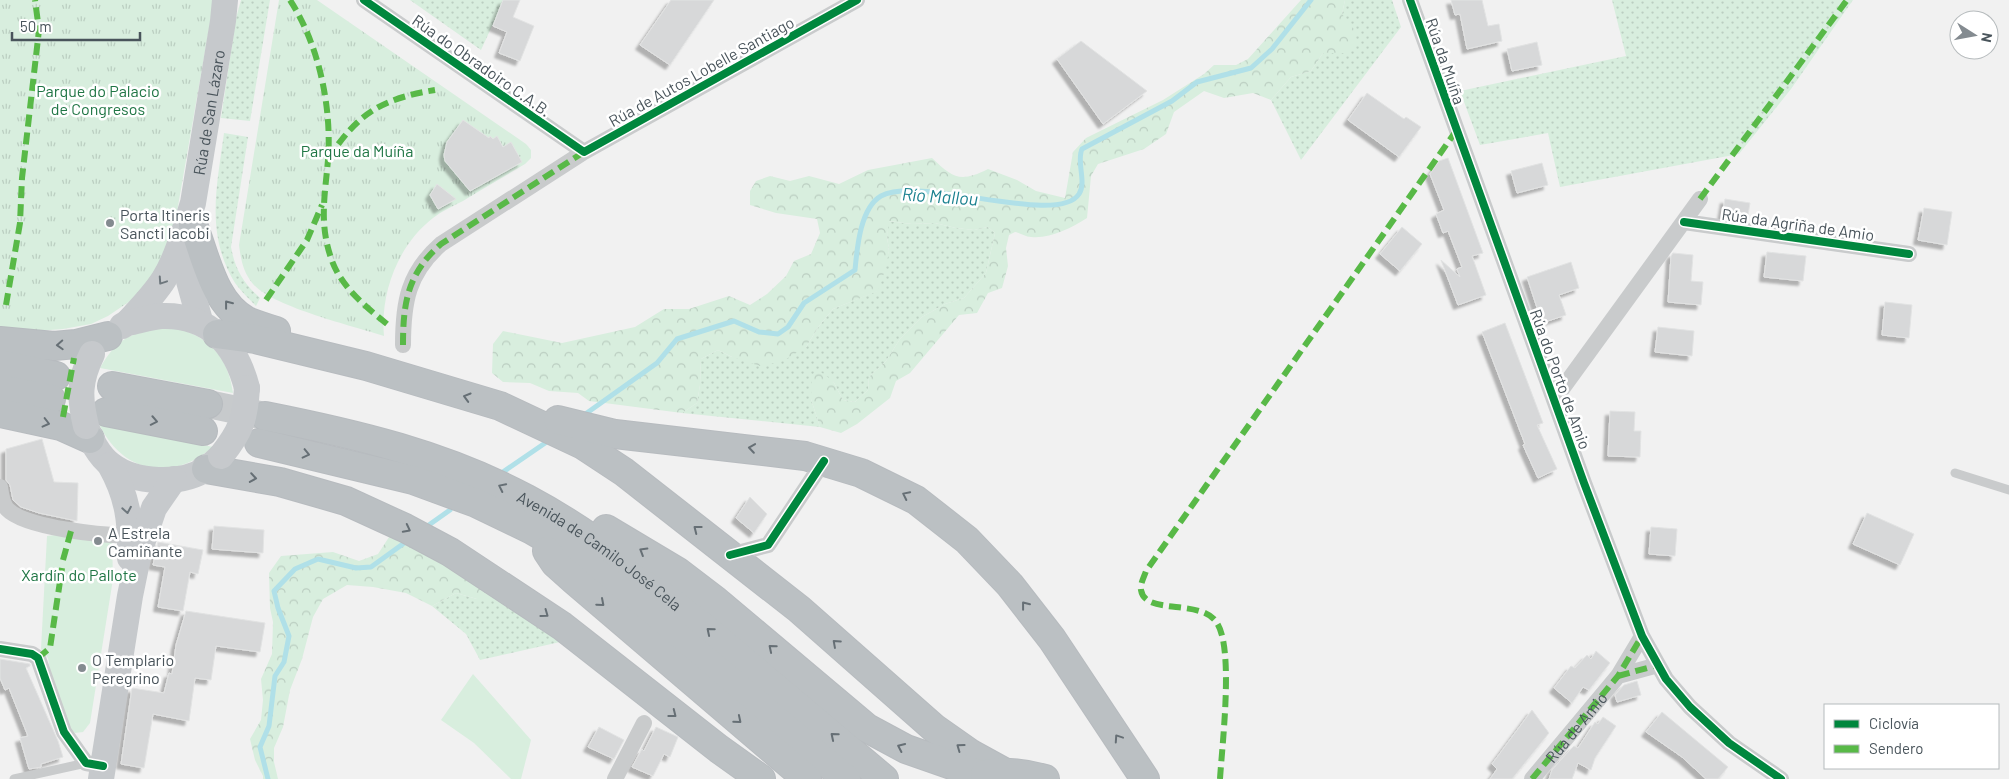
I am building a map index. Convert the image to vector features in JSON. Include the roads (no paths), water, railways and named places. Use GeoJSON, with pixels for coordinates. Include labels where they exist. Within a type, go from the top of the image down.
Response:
{"type":"FeatureCollection","features":[{"type":"Feature","properties":{"kind":"highway"},"geometry":{"type":"LineString","coordinates":[[193,214],[214,284],[230,308],[246,320],[310,341],[366,366]]}},
{"type":"Feature","properties":{"kind":"highway"},"geometry":{"type":"LineString","coordinates":[[208,328],[366,366],[500,406],[615,434],[805,456],[861,473],[916,500],[967,540],[1010,585],[1052,639],[1145,779]]}},
{"type":"Feature","properties":{"kind":"highway"},"geometry":{"type":"LineString","coordinates":[[0,341],[54,346],[76,344],[109,337]]}},
{"type":"Feature","properties":{"kind":"highway"},"geometry":{"type":"LineString","coordinates":[[0,364],[54,388],[0,389]]}},
{"type":"Feature","properties":{"kind":"highway"},"geometry":{"type":"LineString","coordinates":[[0,413],[61,426],[99,416],[208,404]]}},
{"type":"Feature","properties":{"kind":"highway"},"geometry":{"type":"LineString","coordinates":[[500,406],[582,445],[624,472],[798,609],[934,728],[971,754],[983,775]]}},
{"type":"Feature","properties":{"kind":"highway"},"geometry":{"type":"LineString","coordinates":[[99,416],[203,432]]}},
{"type":"Feature","properties":{"kind":"highway","name":"Avenida de Camilo José Cela"},"geometry":{"type":"LineString","coordinates":[[265,416],[355,435],[445,462],[528,499],[576,527],[662,590],[884,779]]}},
{"type":"Feature","properties":{"kind":"highway","name":"Avenida de Camilo José Cela"},"geometry":{"type":"LineString","coordinates":[[259,443],[413,480],[476,503],[532,530],[571,554],[652,616],[846,779]]}},
{"type":"Feature","properties":{"kind":"highway"},"geometry":{"type":"LineString","coordinates":[[214,463],[346,501],[450,552],[554,621],[719,749],[761,779]]}},
{"type":"Feature","properties":{"kind":"highway"},"geometry":{"type":"LineString","coordinates":[[576,527],[603,527],[678,572],[723,607],[868,728],[886,740],[906,749],[983,775],[1026,774],[1045,779]]}},
{"type":"Feature","properties":{"kind":"highway"},"geometry":{"type":"LineString","coordinates":[[532,530],[561,569],[807,779]]}},
{"type":"Feature","properties":{"kind":"main road","name":"Rúa de San Lázaro"},"geometry":{"type":"LineString","coordinates":[[208,328],[189,281],[193,214],[227,7]]}},
{"type":"Feature","properties":{"kind":"main road","name":"Rúa de San Lázaro"},"geometry":{"type":"LineString","coordinates":[[109,337],[164,279],[193,214]]}},
{"type":"Feature","properties":{"kind":"main road"},"geometry":{"type":"LineString","coordinates":[[110,465],[134,477],[146,480],[174,479],[214,463],[235,438],[245,413],[247,388],[242,367],[229,347],[208,328],[184,318],[160,316],[109,337],[84,371],[81,387],[81,406],[99,416],[110,465],[121,484],[128,506],[130,596]]}},
{"type":"Feature","properties":{"kind":"main road"},"geometry":{"type":"LineString","coordinates":[[97,769],[139,552],[154,508],[174,479]]}},
{"type":"Feature","properties":{"kind":"street","name":"Rúa do Obradoiro C.A.B."},"geometry":{"type":"LineString","coordinates":[[364,0],[584,152]]}},
{"type":"Feature","properties":{"kind":"street","name":"Rúa de Autos Lobelle Santiago"},"geometry":{"type":"LineString","coordinates":[[403,345],[405,300],[411,284],[428,255],[441,244],[584,152],[857,0]]}},
{"type":"Feature","properties":{"kind":"street","name":"Rúa da Muíña"},"geometry":{"type":"LineString","coordinates":[[1410,0],[1456,131]]}},
{"type":"Feature","properties":{"kind":"street","name":"Rúa do Porto de Amio"},"geometry":{"type":"LineString","coordinates":[[1456,131],[1642,636],[1666,679],[1690,707],[1729,743],[1781,779]]}},
{"type":"Feature","properties":{"kind":"street","name":"Rúa da Agriña de Amio"},"geometry":{"type":"LineString","coordinates":[[1554,400],[1700,199]]}},
{"type":"Feature","properties":{"kind":"street","name":"Rúa da Agriña de Amio"},"geometry":{"type":"LineString","coordinates":[[1684,222],[1909,254]]}},
{"type":"Feature","properties":{"kind":"street"},"geometry":{"type":"LineString","coordinates":[[730,554],[768,545],[824,461]]}},
{"type":"Feature","properties":{"kind":"street"},"geometry":{"type":"LineString","coordinates":[[0,487],[4,505],[8,510],[19,516],[71,531],[130,536]]}},
{"type":"Feature","properties":{"kind":"street","name":"Rúa de Amio"},"geometry":{"type":"LineString","coordinates":[[1532,779],[1618,676],[1642,636]]}},
{"type":"Feature","properties":{"kind":"street"},"geometry":{"type":"LineString","coordinates":[[0,649],[32,654],[38,658],[64,732],[97,769]]}},
{"type":"Feature","properties":{"kind":"street","name":"Rúa de Amio"},"geometry":{"type":"LineString","coordinates":[[1618,676],[1658,665]]}},
{"type":"Feature","properties":{"kind":"street"},"geometry":{"type":"LineString","coordinates":[[614,779],[644,723]]}},
{"type":"Feature","properties":{"kind":"lane"},"geometry":{"type":"LineString","coordinates":[[1955,473],[2009,490]]}},
{"type":"Feature","properties":{"kind":"lane"},"geometry":{"type":"LineString","coordinates":[[14,779],[97,769]]}},
{"type":"Feature","properties":{"kind":"waterway","name":"Río Mallou"},"geometry":{"type":"LineString","coordinates":[[584,415],[657,363],[677,339],[734,321],[759,332],[778,334],[788,327],[804,303],[855,270],[864,219],[868,210],[881,196],[900,191],[926,191],[1018,204],[1045,205],[1066,203],[1079,194],[1081,189],[1080,154],[1082,149],[1172,101],[1197,82],[1251,68],[1272,49],[1311,0]]}},
{"type":"Feature","properties":{"kind":"waterway","name":"Río Mallou"},"geometry":{"type":"LineString","coordinates":[[500,474],[551,439]]}},
{"type":"Feature","properties":{"kind":"waterway","name":"Río Mallou"},"geometry":{"type":"LineString","coordinates":[[426,527],[450,510]]}},
{"type":"Feature","properties":{"kind":"waterway","name":"Río Mallou"},"geometry":{"type":"LineString","coordinates":[[268,779],[260,747],[269,726],[275,676],[284,662],[289,636],[278,608],[274,591],[295,569],[318,559],[356,568],[371,567],[407,541]]}},
{"type":"Feature","properties":{"kind":"tunnel"},"geometry":{"type":"LineString","coordinates":[[208,404],[265,416]]}},
{"type":"Feature","properties":{"kind":"place","name":"Porta Itineris Sancti Iacobi"},"geometry":{"type":"Point","coordinates":[110,223]}},
{"type":"Feature","properties":{"kind":"place","name":"A Estrela Camiñante"},"geometry":{"type":"Point","coordinates":[98,541]}},
{"type":"Feature","properties":{"kind":"place","name":"O Templario Peregrino"},"geometry":{"type":"Point","coordinates":[82,668]}},
{"type":"Feature","properties":{"kind":"park label","name":"Parque do Palacio de Congresos"},"geometry":{"type":"Point","coordinates":[98,99]}},
{"type":"Feature","properties":{"kind":"park label","name":"Parque da Muíña"},"geometry":{"type":"Point","coordinates":[357,150]}},
{"type":"Feature","properties":{"kind":"park label","name":"Xardín do Pallote"},"geometry":{"type":"Point","coordinates":[79,574]}}]}
